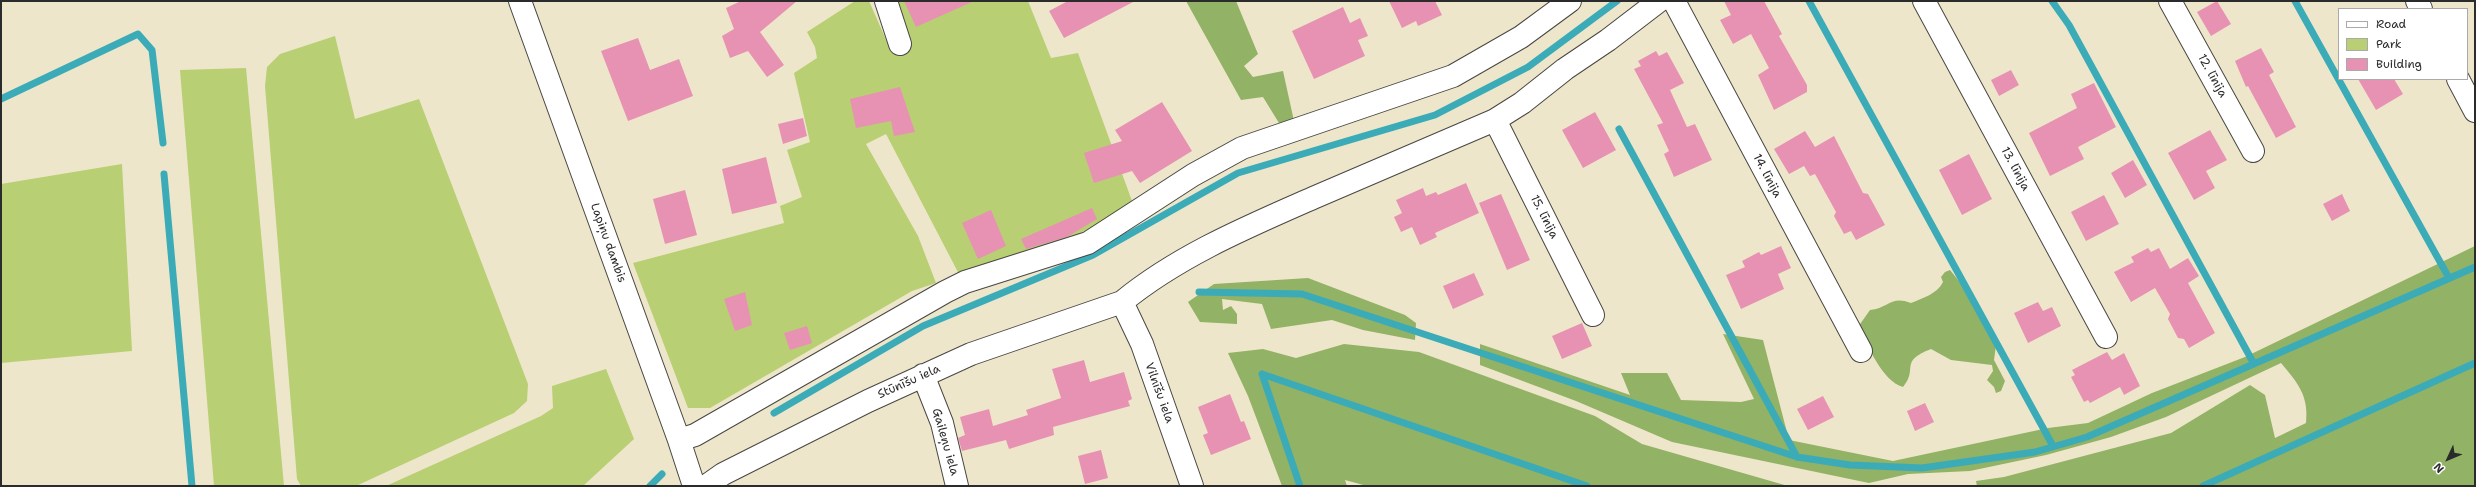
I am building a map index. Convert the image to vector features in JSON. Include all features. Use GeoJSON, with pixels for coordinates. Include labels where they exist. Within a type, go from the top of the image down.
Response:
{"type":"FeatureCollection","features":[{"type":"Feature","properties":{"kind":"street","name":"Lapiņu dambis"},"geometry":{"type":"LineString","coordinates":[[520,1],[679,440],[694,486]]}},
{"type":"Feature","properties":{"kind":"street"},"geometry":{"type":"LineString","coordinates":[[886,1],[900,44]]}},
{"type":"Feature","properties":{"kind":"street"},"geometry":{"type":"LineString","coordinates":[[679,440],[695,434],[965,282],[1088,243],[1193,175],[1242,148],[1453,76],[1521,37],[1570,1]]}},
{"type":"Feature","properties":{"kind":"street"},"geometry":{"type":"LineString","coordinates":[[1122,302],[1139,288],[1171,267],[1243,228],[1495,120],[1522,103],[1565,68],[1608,40],[1659,1]]}},
{"type":"Feature","properties":{"kind":"street","name":"14. līnija"},"geometry":{"type":"LineString","coordinates":[[1674,1],[1861,350]]}},
{"type":"Feature","properties":{"kind":"street","name":"13. līnija"},"geometry":{"type":"LineString","coordinates":[[1924,1],[2106,337]]}},
{"type":"Feature","properties":{"kind":"street","name":"12. līnija"},"geometry":{"type":"LineString","coordinates":[[2170,1],[2253,151]]}},
{"type":"Feature","properties":{"kind":"street"},"geometry":{"type":"LineString","coordinates":[[2459,80],[2475,111]]}},
{"type":"Feature","properties":{"kind":"street","name":"15. līnija"},"geometry":{"type":"LineString","coordinates":[[1495,120],[1593,315]]}},
{"type":"Feature","properties":{"kind":"street","name":"Stūnīšu iela"},"geometry":{"type":"LineString","coordinates":[[706,486],[723,474],[923,375],[971,354],[1122,302]]}},
{"type":"Feature","properties":{"kind":"street","name":"Vilnīšu iela"},"geometry":{"type":"LineString","coordinates":[[1122,302],[1142,344],[1192,486]]}},
{"type":"Feature","properties":{"kind":"street","name":"Gaileņu iela"},"geometry":{"type":"LineString","coordinates":[[923,375],[942,423],[957,486]]}},
{"type":"Feature","properties":{"kind":"green space"},"geometry":{"type":"Polygon","coordinates":[[[855,1],[869,1],[891,51],[907,46],[890,1],[1028,1],[1051,58],[1078,53],[1132,201],[1089,229],[1059,243],[960,276],[886,134],[866,144],[918,236],[936,283],[912,291],[710,408],[688,408],[633,263],[784,223],[780,206],[802,197],[787,150],[810,142],[794,73],[817,58],[815,47],[807,32],[855,1]]]}},
{"type":"Feature","properties":{"kind":"green space"},"geometry":{"type":"Polygon","coordinates":[[[1186,1],[1236,1],[1258,54],[1244,66],[1253,77],[1283,71],[1294,121],[1279,123],[1263,97],[1241,100],[1186,1]]]}},
{"type":"Feature","properties":{"kind":"green space"},"geometry":{"type":"Polygon","coordinates":[[[335,36],[355,119],[419,99],[528,384],[527,401],[514,413],[356,486],[301,486],[297,479],[265,86],[267,67],[280,54],[335,36]]]}},
{"type":"Feature","properties":{"kind":"green space"},"geometry":{"type":"Polygon","coordinates":[[[246,68],[284,486],[214,486],[180,70],[246,68]]]}},
{"type":"Feature","properties":{"kind":"green space"},"geometry":{"type":"Polygon","coordinates":[[[122,164],[132,351],[1,363],[1,184],[122,164]]]}},
{"type":"Feature","properties":{"kind":"green space"},"geometry":{"type":"Polygon","coordinates":[[[2475,246],[2475,486],[1977,486],[1976,481],[2004,477],[2171,433],[2250,385],[2265,395],[2275,438],[2306,423],[2306,405],[2304,397],[2297,384],[2281,363],[2166,417],[2111,437],[2046,455],[1970,471],[1908,474],[1869,483],[1672,442],[1576,401],[1480,365],[1480,344],[1630,395],[1621,373],[1667,373],[1681,400],[1741,402],[1754,399],[1723,334],[1763,340],[1789,440],[1893,461],[2048,428],[2088,423],[2152,393],[2245,357],[2475,246]]]}},
{"type":"Feature","properties":{"kind":"green space"},"geometry":{"type":"Polygon","coordinates":[[[1950,270],[1963,286],[1997,338],[1994,360],[2005,381],[2001,391],[1996,393],[1994,387],[1987,380],[1993,371],[1992,365],[1951,360],[1931,349],[1915,358],[1912,362],[1909,375],[1903,387],[1889,378],[1876,362],[1858,327],[1870,310],[1899,300],[1911,303],[1933,293],[1943,282],[1941,277],[1945,272],[1950,270]]]}},
{"type":"Feature","properties":{"kind":"green space"},"geometry":{"type":"Polygon","coordinates":[[[1308,278],[1405,315],[1416,323],[1415,340],[1363,330],[1332,320],[1271,329],[1262,304],[1222,299],[1223,310],[1231,306],[1237,314],[1237,324],[1200,322],[1188,302],[1214,284],[1308,278]]]}},
{"type":"Feature","properties":{"kind":"green space"},"geometry":{"type":"Polygon","coordinates":[[[1344,344],[1419,352],[1595,416],[1642,444],[1788,486],[1367,486],[1345,480],[1347,486],[1282,486],[1248,396],[1228,353],[1263,349],[1296,358],[1344,344]]]}},
{"type":"Feature","properties":{"kind":"green space"},"geometry":{"type":"Polygon","coordinates":[[[606,369],[634,439],[583,486],[386,486],[541,416],[553,408],[552,386],[606,369]]]}},
{"type":"Feature","properties":{"kind":"building"},"geometry":{"type":"Polygon","coordinates":[[[741,1],[797,1],[760,32],[784,65],[767,77],[748,51],[730,58],[722,36],[734,29],[726,8],[741,1]]]}},
{"type":"Feature","properties":{"kind":"building"},"geometry":{"type":"Polygon","coordinates":[[[904,1],[974,1],[916,27],[904,1]]]}},
{"type":"Feature","properties":{"kind":"building"},"geometry":{"type":"Polygon","coordinates":[[[1068,1],[1135,1],[1064,38],[1049,11],[1068,1]]]}},
{"type":"Feature","properties":{"kind":"building"},"geometry":{"type":"Polygon","coordinates":[[[1389,1],[1435,1],[1442,15],[1418,26],[1416,21],[1402,28],[1389,1]]]}},
{"type":"Feature","properties":{"kind":"building"},"geometry":{"type":"Polygon","coordinates":[[[1724,1],[1764,1],[1782,34],[1779,36],[1807,85],[1807,92],[1774,110],[1758,75],[1769,68],[1751,34],[1733,44],[1720,20],[1731,15],[1724,1]]]}},
{"type":"Feature","properties":{"kind":"building"},"geometry":{"type":"Polygon","coordinates":[[[2217,1],[2231,24],[2211,36],[2197,12],[2217,1]]]}},
{"type":"Feature","properties":{"kind":"building"},"geometry":{"type":"Polygon","coordinates":[[[1343,7],[1350,23],[1360,18],[1368,36],[1358,40],[1365,56],[1314,79],[1292,31],[1343,7]]]}},
{"type":"Feature","properties":{"kind":"building"},"geometry":{"type":"Polygon","coordinates":[[[638,38],[650,70],[679,59],[693,96],[628,121],[601,51],[638,38]]]}},
{"type":"Feature","properties":{"kind":"building"},"geometry":{"type":"Polygon","coordinates":[[[2261,48],[2274,72],[2269,75],[2296,127],[2276,138],[2248,86],[2246,87],[2235,61],[2261,48]]]}},
{"type":"Feature","properties":{"kind":"building"},"geometry":{"type":"Polygon","coordinates":[[[1656,51],[1659,56],[1667,52],[1684,83],[1670,90],[1687,127],[1695,124],[1712,160],[1674,177],[1664,154],[1669,151],[1657,125],[1663,123],[1634,69],[1641,66],[1638,61],[1656,51]]]}},
{"type":"Feature","properties":{"kind":"building"},"geometry":{"type":"Polygon","coordinates":[[[2011,70],[2019,85],[1999,96],[1991,80],[2011,70]]]}},
{"type":"Feature","properties":{"kind":"building"},"geometry":{"type":"Polygon","coordinates":[[[2359,80],[2395,80],[2403,94],[2376,110],[2359,80]]]}},
{"type":"Feature","properties":{"kind":"building"},"geometry":{"type":"Polygon","coordinates":[[[2094,83],[2116,127],[2078,147],[2084,159],[2050,176],[2029,133],[2077,108],[2071,94],[2094,83]]]}},
{"type":"Feature","properties":{"kind":"building"},"geometry":{"type":"Polygon","coordinates":[[[900,87],[915,132],[894,136],[891,121],[856,128],[850,99],[900,87]]]}},
{"type":"Feature","properties":{"kind":"building"},"geometry":{"type":"Polygon","coordinates":[[[1162,102],[1192,151],[1140,183],[1132,171],[1094,183],[1084,153],[1122,141],[1115,130],[1162,102]]]}},
{"type":"Feature","properties":{"kind":"building"},"geometry":{"type":"Polygon","coordinates":[[[1595,112],[1616,150],[1583,168],[1562,130],[1595,112]]]}},
{"type":"Feature","properties":{"kind":"building"},"geometry":{"type":"Polygon","coordinates":[[[803,118],[807,136],[783,144],[778,124],[803,118]]]}},
{"type":"Feature","properties":{"kind":"building"},"geometry":{"type":"Polygon","coordinates":[[[2210,130],[2227,160],[2206,171],[2215,188],[2194,200],[2168,153],[2210,130]]]}},
{"type":"Feature","properties":{"kind":"building"},"geometry":{"type":"Polygon","coordinates":[[[1805,131],[1815,147],[1834,136],[1863,193],[1868,194],[1885,225],[1856,240],[1851,231],[1844,234],[1834,216],[1836,212],[1815,174],[1810,176],[1804,166],[1789,174],[1774,149],[1805,131]]]}},
{"type":"Feature","properties":{"kind":"building"},"geometry":{"type":"Polygon","coordinates":[[[1969,154],[1992,199],[1962,215],[1939,170],[1969,154]]]}},
{"type":"Feature","properties":{"kind":"building"},"geometry":{"type":"Polygon","coordinates":[[[766,157],[777,203],[732,214],[722,169],[766,157]]]}},
{"type":"Feature","properties":{"kind":"building"},"geometry":{"type":"Polygon","coordinates":[[[2133,160],[2147,185],[2125,198],[2111,173],[2133,160]]]}},
{"type":"Feature","properties":{"kind":"building"},"geometry":{"type":"Polygon","coordinates":[[[1466,183],[1479,213],[1435,233],[1437,237],[1420,245],[1412,227],[1401,232],[1394,217],[1402,213],[1396,200],[1423,188],[1426,196],[1436,192],[1438,195],[1466,183]]]}},
{"type":"Feature","properties":{"kind":"building"},"geometry":{"type":"Polygon","coordinates":[[[685,190],[697,235],[665,244],[653,199],[685,190]]]}},
{"type":"Feature","properties":{"kind":"building"},"geometry":{"type":"Polygon","coordinates":[[[1501,194],[1530,260],[1507,270],[1479,203],[1501,194]]]}},
{"type":"Feature","properties":{"kind":"building"},"geometry":{"type":"Polygon","coordinates":[[[2342,194],[2350,211],[2332,221],[2323,204],[2342,194]]]}},
{"type":"Feature","properties":{"kind":"building"},"geometry":{"type":"Polygon","coordinates":[[[2104,195],[2119,224],[2086,241],[2071,212],[2104,195]]]}},
{"type":"Feature","properties":{"kind":"building"},"geometry":{"type":"Polygon","coordinates":[[[1092,208],[1097,219],[1067,237],[1026,249],[1021,239],[1092,208]]]}},
{"type":"Feature","properties":{"kind":"building"},"geometry":{"type":"Polygon","coordinates":[[[991,210],[1006,246],[978,259],[962,223],[991,210]]]}},
{"type":"Feature","properties":{"kind":"building"},"geometry":{"type":"Polygon","coordinates":[[[1781,246],[1791,268],[1778,274],[1784,289],[1741,309],[1726,275],[1745,267],[1742,261],[1759,252],[1761,255],[1781,246]]]}},
{"type":"Feature","properties":{"kind":"building"},"geometry":{"type":"Polygon","coordinates":[[[2148,248],[2151,252],[2159,248],[2170,269],[2188,258],[2199,276],[2188,283],[2215,333],[2189,348],[2184,339],[2178,338],[2168,319],[2170,314],[2155,288],[2131,302],[2114,272],[2134,262],[2131,257],[2148,248]]]}},
{"type":"Feature","properties":{"kind":"building"},"geometry":{"type":"Polygon","coordinates":[[[1474,273],[1484,295],[1453,309],[1443,286],[1474,273]]]}},
{"type":"Feature","properties":{"kind":"building"},"geometry":{"type":"Polygon","coordinates":[[[745,292],[752,325],[735,331],[724,299],[745,292]]]}},
{"type":"Feature","properties":{"kind":"building"},"geometry":{"type":"Polygon","coordinates":[[[2038,302],[2043,311],[2052,307],[2061,326],[2028,343],[2014,313],[2038,302]]]}},
{"type":"Feature","properties":{"kind":"building"},"geometry":{"type":"Polygon","coordinates":[[[1582,323],[1592,346],[1562,359],[1552,336],[1582,323]]]}},
{"type":"Feature","properties":{"kind":"building"},"geometry":{"type":"Polygon","coordinates":[[[807,326],[812,343],[790,350],[784,333],[807,326]]]}},
{"type":"Feature","properties":{"kind":"building"},"geometry":{"type":"Polygon","coordinates":[[[2107,352],[2112,360],[2124,353],[2140,386],[2124,395],[2120,387],[2090,403],[2088,400],[2084,402],[2071,377],[2075,375],[2072,370],[2107,352]]]}},
{"type":"Feature","properties":{"kind":"building"},"geometry":{"type":"Polygon","coordinates":[[[1084,360],[1090,382],[1124,372],[1132,399],[1128,401],[1130,406],[1053,427],[1054,435],[1009,449],[1006,440],[962,451],[958,438],[965,435],[960,417],[989,409],[993,426],[1028,415],[1026,410],[1061,398],[1052,369],[1084,360]]]}},
{"type":"Feature","properties":{"kind":"building"},"geometry":{"type":"Polygon","coordinates":[[[1230,394],[1241,422],[1244,421],[1251,439],[1211,455],[1203,435],[1208,433],[1198,407],[1230,394]]]}},
{"type":"Feature","properties":{"kind":"building"},"geometry":{"type":"Polygon","coordinates":[[[1823,396],[1834,417],[1808,430],[1797,409],[1823,396]]]}},
{"type":"Feature","properties":{"kind":"building"},"geometry":{"type":"Polygon","coordinates":[[[1925,403],[1934,422],[1915,431],[1907,411],[1925,403]]]}},
{"type":"Feature","properties":{"kind":"building"},"geometry":{"type":"Polygon","coordinates":[[[1101,450],[1108,478],[1085,484],[1078,456],[1101,450]]]}},
{"type":"Feature","properties":{"kind":"waterway"},"geometry":{"type":"LineString","coordinates":[[774,413],[923,326],[1093,255],[1238,173],[1435,115],[1528,67],[1617,1]]}},
{"type":"Feature","properties":{"kind":"waterway"},"geometry":{"type":"LineString","coordinates":[[1809,1],[2053,446]]}},
{"type":"Feature","properties":{"kind":"waterway"},"geometry":{"type":"LineString","coordinates":[[2052,1],[2069,25],[2254,364]]}},
{"type":"Feature","properties":{"kind":"waterway"},"geometry":{"type":"LineString","coordinates":[[2295,1],[2338,78]]}},
{"type":"Feature","properties":{"kind":"waterway"},"geometry":{"type":"LineString","coordinates":[[1,99],[138,34],[152,50],[163,143]]}},
{"type":"Feature","properties":{"kind":"waterway"},"geometry":{"type":"LineString","coordinates":[[2339,80],[2449,278]]}},
{"type":"Feature","properties":{"kind":"waterway"},"geometry":{"type":"LineString","coordinates":[[1619,129],[1797,457]]}},
{"type":"Feature","properties":{"kind":"waterway"},"geometry":{"type":"LineString","coordinates":[[164,174],[192,486]]}},
{"type":"Feature","properties":{"kind":"waterway"},"geometry":{"type":"LineString","coordinates":[[1199,292],[1302,294],[1797,457],[1850,465],[1922,468],[2035,452],[2087,437],[2475,267]]}},
{"type":"Feature","properties":{"kind":"waterway"},"geometry":{"type":"LineString","coordinates":[[2203,486],[2475,363]]}},
{"type":"Feature","properties":{"kind":"waterway"},"geometry":{"type":"LineString","coordinates":[[1262,374],[1587,486]]}},
{"type":"Feature","properties":{"kind":"waterway"},"geometry":{"type":"LineString","coordinates":[[1262,374],[1300,486]]}},
{"type":"Feature","properties":{"kind":"waterway"},"geometry":{"type":"LineString","coordinates":[[650,486],[662,474]]}}]}
